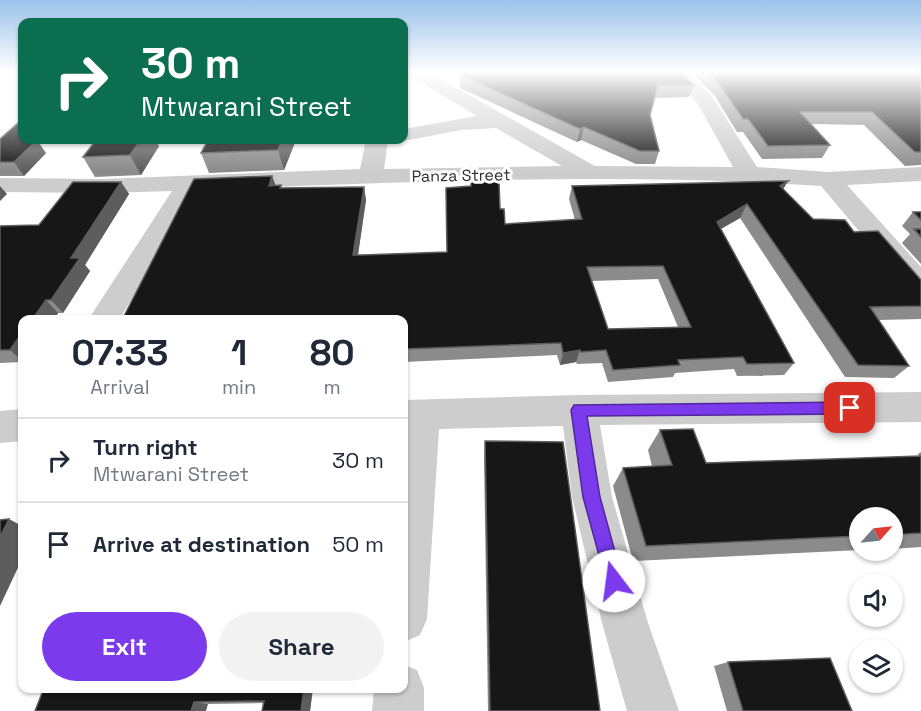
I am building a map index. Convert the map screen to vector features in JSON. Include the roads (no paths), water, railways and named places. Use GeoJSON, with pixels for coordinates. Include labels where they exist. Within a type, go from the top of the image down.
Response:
{"type":"FeatureCollection","features":[{"type":"Feature","properties":{"kind":"street"},"geometry":{"type":"LineString","coordinates":[[470,104],[590,174]]}},
{"type":"Feature","properties":{"kind":"street"},"geometry":{"type":"LineString","coordinates":[[706,104],[749,174]]}},
{"type":"Feature","properties":{"kind":"street"},"geometry":{"type":"LineString","coordinates":[[408,134],[461,124],[500,121]]}},
{"type":"Feature","properties":{"kind":"street"},"geometry":{"type":"LineString","coordinates":[[371,176],[379,144]]}},
{"type":"Feature","properties":{"kind":"street","name":"Panza Street"},"geometry":{"type":"LineString","coordinates":[[0,185],[188,184],[371,176],[749,174],[828,179],[921,174]]}},
{"type":"Feature","properties":{"kind":"street"},"geometry":{"type":"LineString","coordinates":[[828,179],[921,286]]}},
{"type":"Feature","properties":{"kind":"street"},"geometry":{"type":"LineString","coordinates":[[106,315],[119,290],[167,221],[188,184]]}},
{"type":"Feature","properties":{"kind":"street"},"geometry":{"type":"LineString","coordinates":[[408,528],[413,415],[579,410],[921,407]]}},
{"type":"Feature","properties":{"kind":"street"},"geometry":{"type":"LineString","coordinates":[[579,410],[592,497],[625,623],[653,711]]}},
{"type":"Feature","properties":{"kind":"street"},"geometry":{"type":"LineString","coordinates":[[0,427],[18,425]]}},
{"type":"Feature","properties":{"kind":"street"},"geometry":{"type":"LineString","coordinates":[[398,711],[399,693]]}}]}
